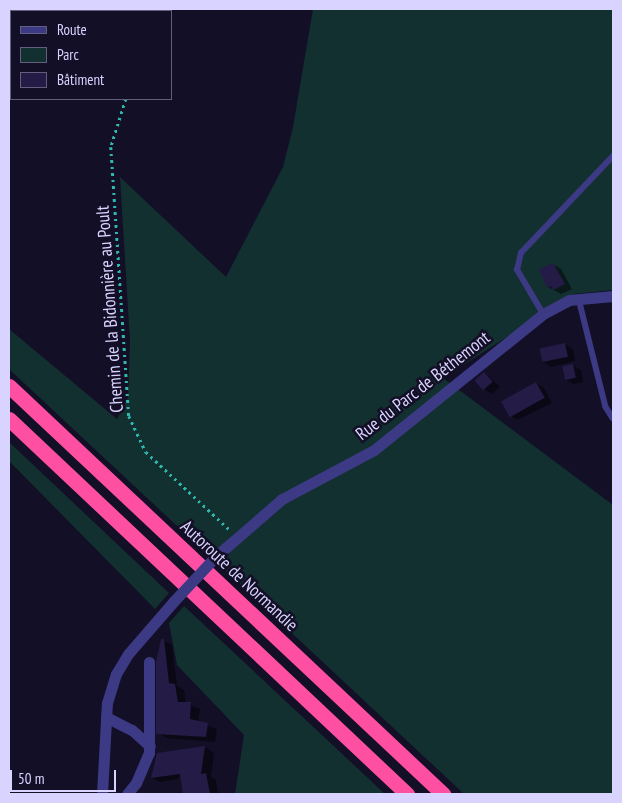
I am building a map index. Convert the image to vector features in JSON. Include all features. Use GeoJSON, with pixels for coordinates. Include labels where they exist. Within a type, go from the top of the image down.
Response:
{"type":"FeatureCollection","features":[{"type":"Feature","properties":{"kind":"highway","name":"Autoroute de Normandie"},"geometry":{"type":"LineString","coordinates":[[9,386],[443,794]]}},
{"type":"Feature","properties":{"kind":"highway"},"geometry":{"type":"LineString","coordinates":[[9,419],[407,794]]}},
{"type":"Feature","properties":{"kind":"street","name":"Rue du Parc de Béthemont"},"geometry":{"type":"LineString","coordinates":[[102,794],[106,718],[116,674],[128,654],[215,557],[282,499],[374,450],[543,314],[570,300],[613,296]]}},
{"type":"Feature","properties":{"kind":"street"},"geometry":{"type":"LineString","coordinates":[[127,794],[144,767],[150,746],[149,662]]}},
{"type":"Feature","properties":{"kind":"street"},"geometry":{"type":"LineString","coordinates":[[106,718],[132,730],[150,746]]}},
{"type":"Feature","properties":{"kind":"lane"},"geometry":{"type":"LineString","coordinates":[[543,314],[517,270],[520,254],[613,156]]}},
{"type":"Feature","properties":{"kind":"lane"},"geometry":{"type":"LineString","coordinates":[[579,299],[606,406],[613,418]]}},
{"type":"Feature","properties":{"kind":"path","name":"Chemin de la Bidonnière au Poult"},"geometry":{"type":"LineString","coordinates":[[126,100],[111,147],[129,416],[146,452],[237,537]]}},
{"type":"Feature","properties":{"kind":"green space"},"geometry":{"type":"Polygon","coordinates":[[[313,9],[613,9],[613,290],[574,294],[443,378],[613,505],[613,794],[464,794],[9,369],[9,329],[117,419],[128,398],[130,342],[120,177],[226,277],[283,167],[293,127],[313,9]]]}},
{"type":"Feature","properties":{"kind":"green space"},"geometry":{"type":"Polygon","coordinates":[[[9,442],[169,593],[155,609],[9,461],[9,442]]]}},
{"type":"Feature","properties":{"kind":"green space"},"geometry":{"type":"Polygon","coordinates":[[[184,606],[385,794],[235,794],[244,735],[177,665],[169,623],[184,606]]]}},
{"type":"Feature","properties":{"kind":"building"},"geometry":{"type":"Polygon","coordinates":[[[553,263],[565,284],[553,290],[551,286],[547,288],[539,269],[553,263]]]}},
{"type":"Feature","properties":{"kind":"building"},"geometry":{"type":"Polygon","coordinates":[[[565,343],[568,357],[542,362],[540,348],[565,343]]]}},
{"type":"Feature","properties":{"kind":"building"},"geometry":{"type":"Polygon","coordinates":[[[573,364],[576,378],[565,380],[562,366],[573,364]]]}},
{"type":"Feature","properties":{"kind":"building"},"geometry":{"type":"Polygon","coordinates":[[[484,372],[493,382],[483,390],[474,381],[484,372]]]}},
{"type":"Feature","properties":{"kind":"building"},"geometry":{"type":"Polygon","coordinates":[[[536,382],[545,398],[510,417],[501,401],[536,382]]]}},
{"type":"Feature","properties":{"kind":"building"},"geometry":{"type":"Polygon","coordinates":[[[161,639],[164,639],[169,683],[175,684],[178,702],[191,702],[190,719],[208,723],[206,737],[156,734],[156,662],[161,639]]]}},
{"type":"Feature","properties":{"kind":"building"},"geometry":{"type":"Polygon","coordinates":[[[205,746],[201,774],[206,773],[210,794],[183,794],[180,774],[151,778],[157,753],[205,746]]]}}]}
